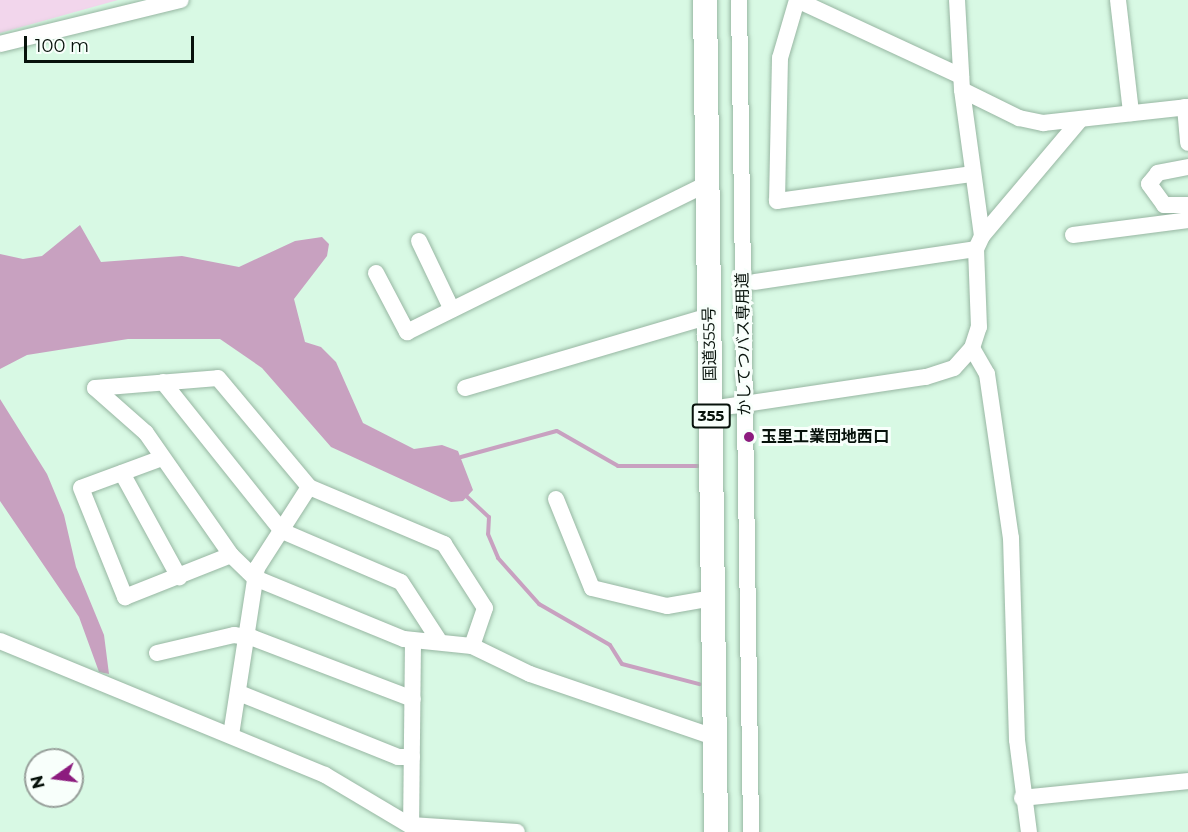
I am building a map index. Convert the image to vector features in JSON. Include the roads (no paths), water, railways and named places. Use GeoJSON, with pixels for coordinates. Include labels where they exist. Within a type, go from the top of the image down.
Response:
{"type":"FeatureCollection","features":[{"type":"Feature","properties":{"kind":"highway","name":"国道355号"},"geometry":{"type":"LineString","coordinates":[[705,0],[716,832]]}},
{"type":"Feature","properties":{"kind":"street"},"geometry":{"type":"LineString","coordinates":[[0,44],[182,0]]}},
{"type":"Feature","properties":{"kind":"street","name":"かしてつバス専用道"},"geometry":{"type":"LineString","coordinates":[[739,0],[751,832]]}},
{"type":"Feature","properties":{"kind":"street"},"geometry":{"type":"LineString","coordinates":[[972,174],[777,201],[780,58],[797,0],[962,83],[1029,121],[1080,120],[1186,107],[1188,143]]}},
{"type":"Feature","properties":{"kind":"street"},"geometry":{"type":"LineString","coordinates":[[711,409],[926,377],[954,368],[972,348],[979,327],[979,242],[962,83],[957,0]]}},
{"type":"Feature","properties":{"kind":"street"},"geometry":{"type":"LineString","coordinates":[[1118,0],[1131,113]]}},
{"type":"Feature","properties":{"kind":"street"},"geometry":{"type":"LineString","coordinates":[[755,282],[979,242],[1080,120]]}},
{"type":"Feature","properties":{"kind":"street"},"geometry":{"type":"LineString","coordinates":[[1188,167],[1158,173],[1149,184],[1164,205],[1188,205]]}},
{"type":"Feature","properties":{"kind":"street"},"geometry":{"type":"LineString","coordinates":[[376,273],[404,332],[707,184]]}},
{"type":"Feature","properties":{"kind":"street"},"geometry":{"type":"LineString","coordinates":[[1073,235],[1188,220]]}},
{"type":"Feature","properties":{"kind":"street"},"geometry":{"type":"LineString","coordinates":[[419,241],[452,310]]}},
{"type":"Feature","properties":{"kind":"street"},"geometry":{"type":"LineString","coordinates":[[465,388],[709,315]]}},
{"type":"Feature","properties":{"kind":"street"},"geometry":{"type":"LineString","coordinates":[[972,348],[987,374],[1011,538],[1022,798],[1029,832]]}},
{"type":"Feature","properties":{"kind":"street"},"geometry":{"type":"LineString","coordinates":[[472,646],[485,608],[442,542],[309,487],[218,378],[95,388],[146,433],[231,555],[255,578],[413,642],[438,639],[472,646],[530,674],[714,737]]}},
{"type":"Feature","properties":{"kind":"street"},"geometry":{"type":"LineString","coordinates":[[163,382],[282,531],[401,582],[438,639]]}},
{"type":"Feature","properties":{"kind":"street"},"geometry":{"type":"LineString","coordinates":[[162,458],[81,488],[125,597],[231,555]]}},
{"type":"Feature","properties":{"kind":"street"},"geometry":{"type":"LineString","coordinates":[[122,473],[179,577]]}},
{"type":"Feature","properties":{"kind":"street"},"geometry":{"type":"LineString","coordinates":[[231,735],[255,578],[309,487]]}},
{"type":"Feature","properties":{"kind":"street"},"geometry":{"type":"LineString","coordinates":[[556,499],[592,588],[667,606],[713,598]]}},
{"type":"Feature","properties":{"kind":"street"},"geometry":{"type":"LineString","coordinates":[[157,653],[246,638],[413,699]]}},
{"type":"Feature","properties":{"kind":"street"},"geometry":{"type":"LineString","coordinates":[[0,641],[333,779],[416,828],[517,832]]}},
{"type":"Feature","properties":{"kind":"street"},"geometry":{"type":"LineString","coordinates":[[413,642],[412,757],[416,828]]}},
{"type":"Feature","properties":{"kind":"street"},"geometry":{"type":"LineString","coordinates":[[239,693],[398,757],[412,757]]}},
{"type":"Feature","properties":{"kind":"street"},"geometry":{"type":"LineString","coordinates":[[1022,798],[1188,781]]}},
{"type":"Feature","properties":{"kind":"waterway"},"geometry":{"type":"LineString","coordinates":[[461,457],[557,431],[618,466],[698,466]]}},
{"type":"Feature","properties":{"kind":"waterway"},"geometry":{"type":"LineString","coordinates":[[463,493],[489,517],[488,534],[498,558],[539,604],[610,645],[622,664],[699,684]]}},
{"type":"Feature","properties":{"kind":"place","name":"玉里工業団地西口"},"geometry":{"type":"Point","coordinates":[749,437]}}]}
